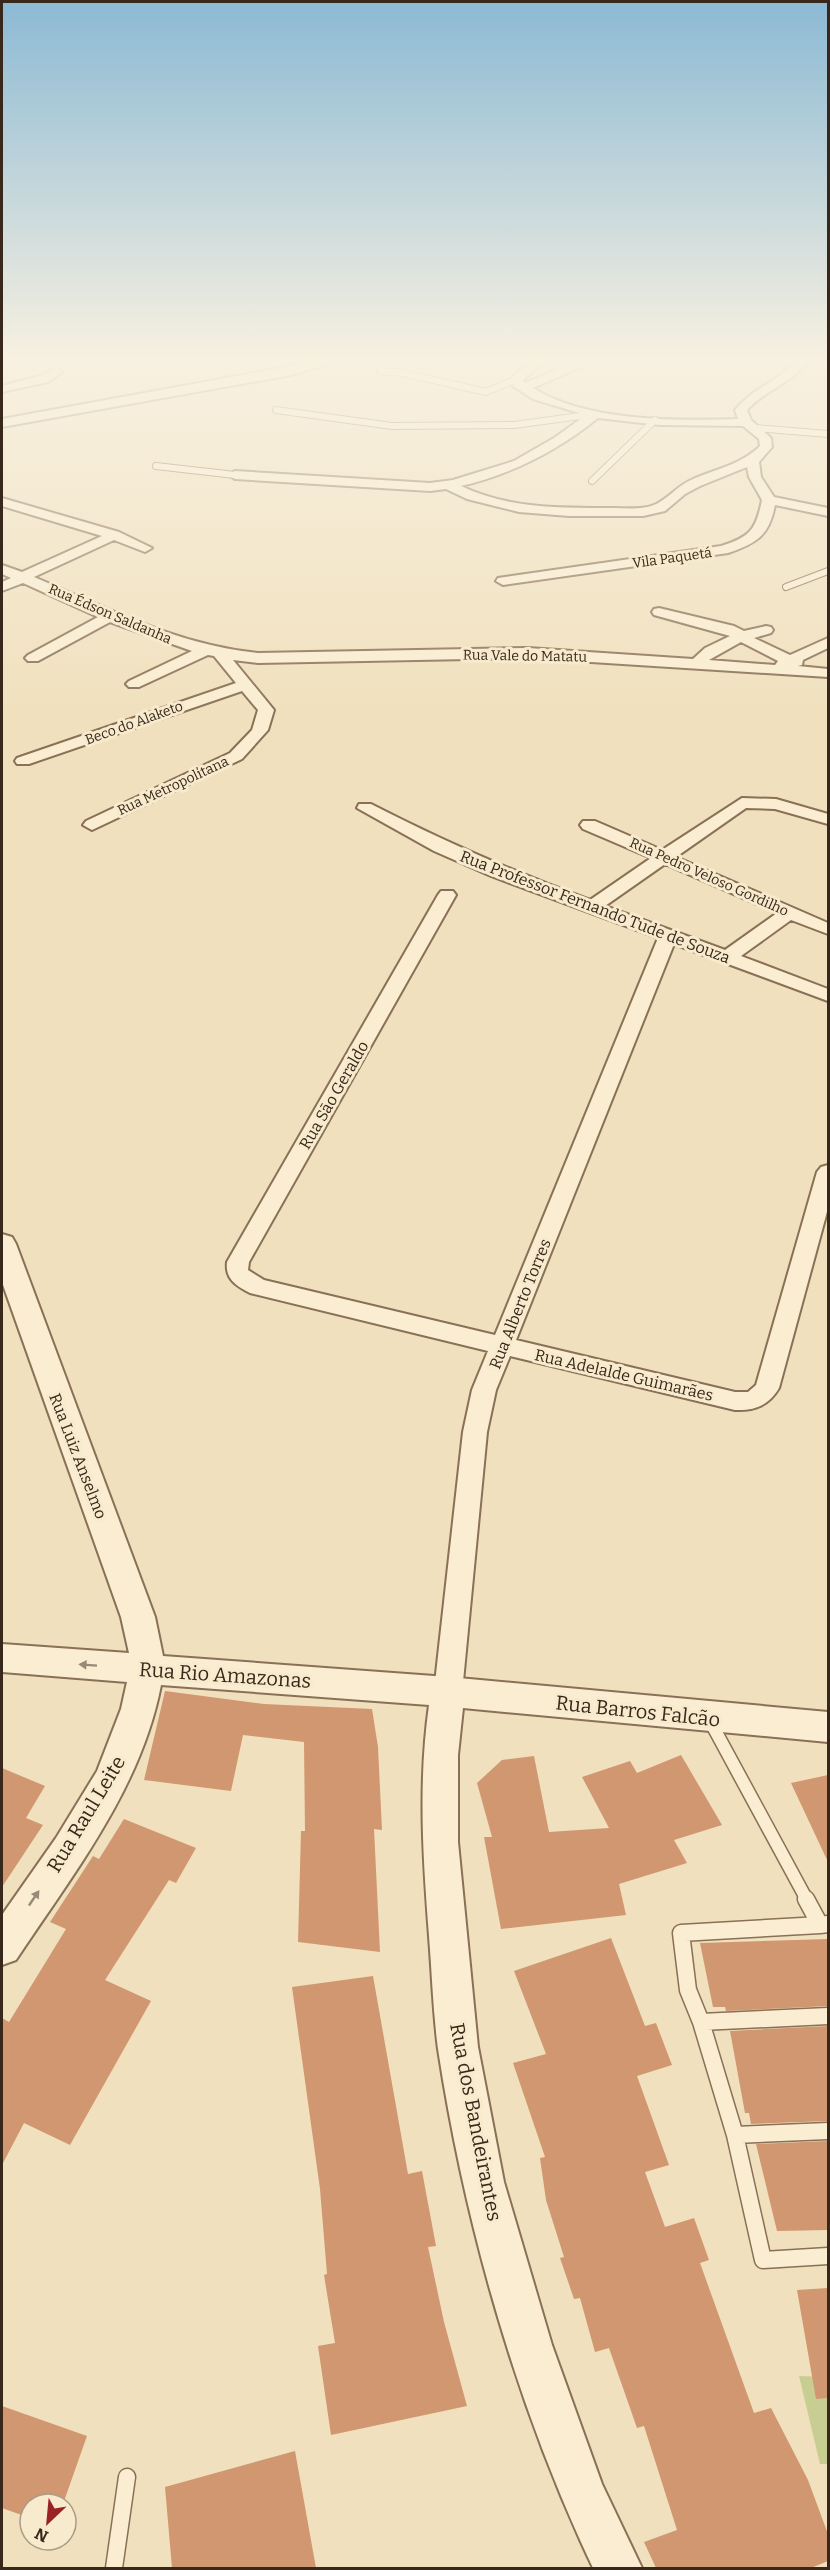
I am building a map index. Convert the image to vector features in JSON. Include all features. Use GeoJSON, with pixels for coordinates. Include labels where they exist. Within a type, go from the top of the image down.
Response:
{"type":"FeatureCollection","features":[{"type":"Feature","properties":{"kind":"street"},"geometry":{"type":"LineString","coordinates":[[311,480],[420,487],[450,486],[470,480]]}},
{"type":"Feature","properties":{"kind":"street"},"geometry":{"type":"LineString","coordinates":[[450,486],[470,497],[501,506],[643,512],[660,508],[680,491],[702,480]]}},
{"type":"Feature","properties":{"kind":"street"},"geometry":{"type":"LineString","coordinates":[[757,480],[769,500],[828,512]]}},
{"type":"Feature","properties":{"kind":"street","name":"Vila Paquetá"},"geometry":{"type":"LineString","coordinates":[[503,581],[723,550],[741,544],[759,532],[765,520],[769,500]]}},
{"type":"Feature","properties":{"kind":"street"},"geometry":{"type":"LineString","coordinates":[[2,502],[114,535],[145,548]]}},
{"type":"Feature","properties":{"kind":"street"},"geometry":{"type":"LineString","coordinates":[[2,587],[114,535]]}},
{"type":"Feature","properties":{"kind":"street","name":"Rua Édson Saldanha"},"geometry":{"type":"LineString","coordinates":[[2,569],[160,637],[221,655]]}},
{"type":"Feature","properties":{"kind":"street"},"geometry":{"type":"LineString","coordinates":[[659,612],[715,625],[742,636],[774,655],[828,673]]}},
{"type":"Feature","properties":{"kind":"street"},"geometry":{"type":"LineString","coordinates":[[33,658],[111,616]]}},
{"type":"Feature","properties":{"kind":"street"},"geometry":{"type":"LineString","coordinates":[[696,665],[707,652],[742,636],[766,630]]}},
{"type":"Feature","properties":{"kind":"street"},"geometry":{"type":"LineString","coordinates":[[777,669],[790,660],[828,642]]}},
{"type":"Feature","properties":{"kind":"street"},"geometry":{"type":"LineString","coordinates":[[134,684],[205,651]]}},
{"type":"Feature","properties":{"kind":"street","name":"Rua Vale do Matatu"},"geometry":{"type":"LineString","coordinates":[[221,655],[258,658],[528,653],[828,673]]}},
{"type":"Feature","properties":{"kind":"street","name":"Rua Metropolitana"},"geometry":{"type":"LineString","coordinates":[[92,825],[236,756],[253,742],[262,729],[266,710],[221,655]]}},
{"type":"Feature","properties":{"kind":"street","name":"Beco do Alaketo"},"geometry":{"type":"LineString","coordinates":[[23,760],[244,685]]}},
{"type":"Feature","properties":{"kind":"street"},"geometry":{"type":"LineString","coordinates":[[592,907],[742,804],[776,804],[828,819]]}},
{"type":"Feature","properties":{"kind":"street","name":"Rua Professor Fernando Tude de Souza"},"geometry":{"type":"LineString","coordinates":[[365,808],[497,872],[828,995]]}},
{"type":"Feature","properties":{"kind":"street","name":"Rua Pedro Veloso Gordilho"},"geometry":{"type":"LineString","coordinates":[[589,825],[828,929]]}},
{"type":"Feature","properties":{"kind":"street","name":"Rua Sāo Geraldo"},"geometry":{"type":"LineString","coordinates":[[258,1287],[245,1281],[237,1272],[238,1262],[447,896]]}},
{"type":"Feature","properties":{"kind":"street"},"geometry":{"type":"LineString","coordinates":[[726,958],[790,912]]}},
{"type":"Feature","properties":{"kind":"street","name":"Rua Alberto Torres"},"geometry":{"type":"LineString","coordinates":[[448,1692],[475,1432],[484,1390],[668,936]]}},
{"type":"Feature","properties":{"kind":"street","name":"Rua Adelalde Guimarães"},"geometry":{"type":"LineString","coordinates":[[258,1287],[503,1347],[735,1401],[751,1402],[761,1396],[767,1388],[828,1172]]}},
{"type":"Feature","properties":{"kind":"street","name":"Rua Luiz Anselmo"},"geometry":{"type":"LineString","coordinates":[[3,1256],[138,1617],[147,1669]]}},
{"type":"Feature","properties":{"kind":"street","name":"Rua Rio Amazonas"},"geometry":{"type":"LineString","coordinates":[[2,1659],[448,1692]]}},
{"type":"Feature","properties":{"kind":"street","name":"Rua Raul Leite"},"geometry":{"type":"LineString","coordinates":[[2,1947],[110,1782],[130,1740],[147,1669]]}},
{"type":"Feature","properties":{"kind":"street","name":"Rua Barros Falcão"},"geometry":{"type":"LineString","coordinates":[[448,1692],[709,1718],[828,1727]]}},
{"type":"Feature","properties":{"kind":"street","name":"Rua dos Bandeirantes"},"geometry":{"type":"LineString","coordinates":[[448,1692],[440,1755],[440,1842],[458,2047],[481,2171],[530,2345],[582,2493],[618,2568]]}},
{"type":"Feature","properties":{"kind":"lane"},"geometry":{"type":"LineString","coordinates":[[786,587],[828,571]]}},
{"type":"Feature","properties":{"kind":"lane"},"geometry":{"type":"LineString","coordinates":[[709,1718],[824,1925],[681,1933],[688,1990],[701,2022],[735,2135],[763,2260],[828,2256]]}},
{"type":"Feature","properties":{"kind":"lane"},"geometry":{"type":"LineString","coordinates":[[701,2022],[828,2016]]}},
{"type":"Feature","properties":{"kind":"lane"},"geometry":{"type":"LineString","coordinates":[[735,2135],[828,2131]]}},
{"type":"Feature","properties":{"kind":"lane"},"geometry":{"type":"LineString","coordinates":[[114,2568],[127,2477]]}},
{"type":"Feature","properties":{"kind":"green space"},"geometry":{"type":"Polygon","coordinates":[[[799,2376],[828,2377],[828,2464],[820,2464],[799,2376]]]}},
{"type":"Feature","properties":{"kind":"building"},"geometry":{"type":"Polygon","coordinates":[[[165,1691],[264,1704],[372,1709],[378,1747],[382,1830],[374,1829],[380,1952],[298,1942],[301,1831],[305,1831],[304,1742],[243,1735],[231,1791],[144,1780],[165,1691]]]}},
{"type":"Feature","properties":{"kind":"building"},"geometry":{"type":"Polygon","coordinates":[[[681,1755],[722,1825],[674,1840],[687,1863],[619,1884],[626,1915],[501,1929],[484,1837],[492,1837],[477,1783],[502,1760],[534,1756],[549,1832],[609,1828],[582,1777],[630,1761],[637,1773],[681,1755]]]}},
{"type":"Feature","properties":{"kind":"building"},"geometry":{"type":"Polygon","coordinates":[[[2,1768],[45,1786],[26,1818],[43,1825],[2,1887],[2,1768]]]}},
{"type":"Feature","properties":{"kind":"building"},"geometry":{"type":"Polygon","coordinates":[[[828,1775],[828,1862],[791,1783],[828,1775]]]}},
{"type":"Feature","properties":{"kind":"building"},"geometry":{"type":"Polygon","coordinates":[[[124,1819],[196,1848],[176,1883],[169,1880],[105,1980],[151,2001],[70,2145],[24,2123],[2,2165],[2,2018],[9,2022],[66,1929],[50,1922],[93,1856],[99,1859],[124,1819]]]}},
{"type":"Feature","properties":{"kind":"building"},"geometry":{"type":"Polygon","coordinates":[[[611,1938],[645,2026],[656,2023],[672,2065],[637,2076],[669,2165],[645,2172],[665,2227],[694,2218],[709,2260],[700,2263],[754,2413],[771,2408],[808,2480],[828,2534],[828,2561],[811,2568],[656,2568],[644,2542],[677,2530],[644,2426],[637,2428],[609,2348],[595,2352],[580,2298],[574,2299],[560,2258],[564,2257],[546,2200],[540,2158],[545,2157],[513,2063],[546,2054],[514,1971],[611,1938]]]}},
{"type":"Feature","properties":{"kind":"building"},"geometry":{"type":"Polygon","coordinates":[[[828,1939],[828,2006],[726,2011],[725,2007],[713,2007],[700,1943],[828,1939]]]}},
{"type":"Feature","properties":{"kind":"building"},"geometry":{"type":"Polygon","coordinates":[[[373,1976],[408,2174],[422,2171],[436,2246],[428,2247],[444,2322],[467,2406],[331,2435],[318,2346],[335,2343],[324,2275],[327,2274],[320,2189],[292,1987],[373,1976]]]}},
{"type":"Feature","properties":{"kind":"building"},"geometry":{"type":"Polygon","coordinates":[[[828,2026],[828,2121],[751,2124],[749,2113],[745,2113],[730,2031],[828,2026]]]}},
{"type":"Feature","properties":{"kind":"building"},"geometry":{"type":"Polygon","coordinates":[[[828,2141],[828,2230],[777,2231],[756,2144],[828,2141]]]}},
{"type":"Feature","properties":{"kind":"building"},"geometry":{"type":"Polygon","coordinates":[[[828,2288],[828,2398],[816,2399],[797,2290],[828,2288]]]}},
{"type":"Feature","properties":{"kind":"building"},"geometry":{"type":"Polygon","coordinates":[[[2,2406],[87,2436],[67,2492],[18,2492],[18,2514],[2,2508],[2,2406]]]}},
{"type":"Feature","properties":{"kind":"building"},"geometry":{"type":"Polygon","coordinates":[[[295,2451],[316,2568],[172,2568],[165,2487],[295,2451]]]}}]}
